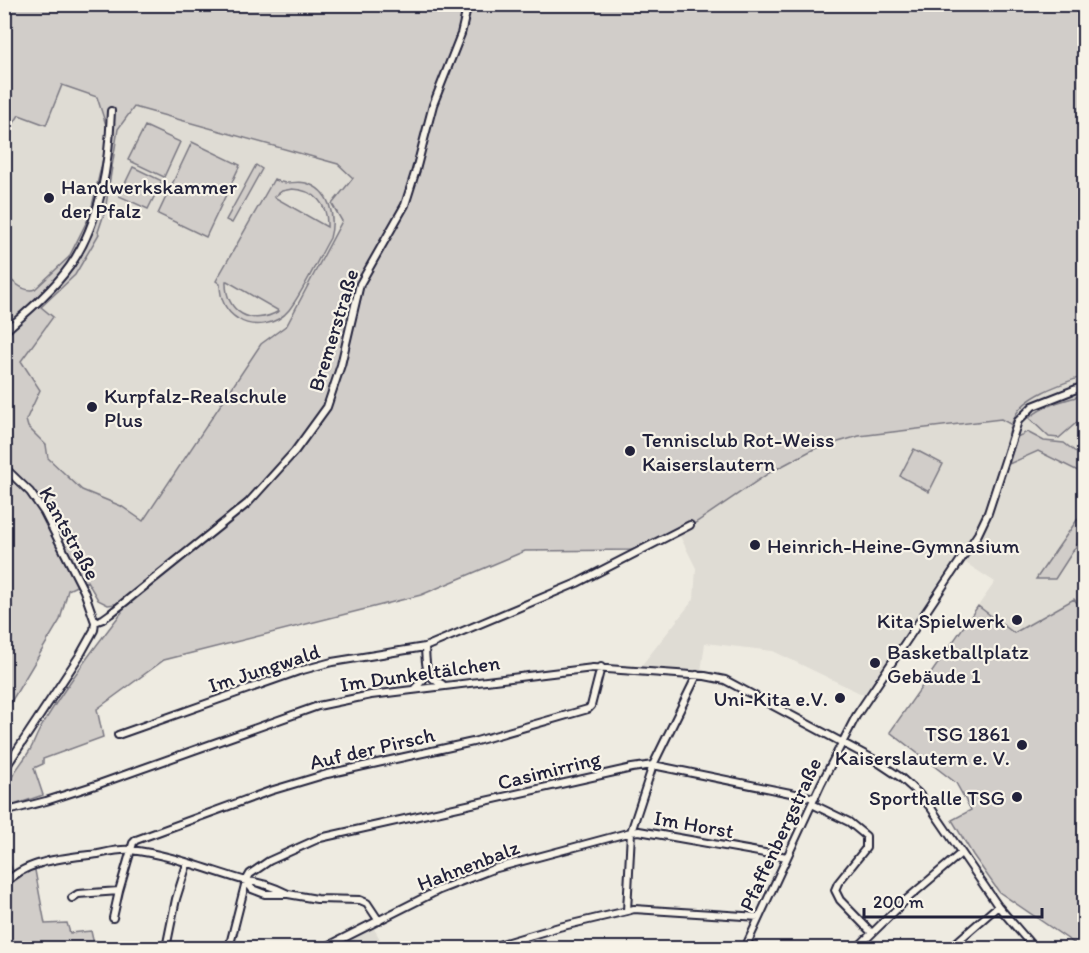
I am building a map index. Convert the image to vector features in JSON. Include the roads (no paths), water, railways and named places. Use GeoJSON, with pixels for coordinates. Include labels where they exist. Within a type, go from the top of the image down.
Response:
{"type":"FeatureCollection","features":[{"type":"Feature","properties":{"kind":"street","name":"Bremerstraße"},"geometry":{"type":"LineString","coordinates":[[95,622],[103,620],[248,503],[295,452],[327,407],[341,365],[360,284],[408,197],[433,105],[461,34],[468,4]]}},
{"type":"Feature","properties":{"kind":"street"},"geometry":{"type":"LineString","coordinates":[[4,332],[57,281],[69,267],[85,240],[93,221],[103,182],[111,111]]}},
{"type":"Feature","properties":{"kind":"street","name":"Pfaffenbergstraße"},"geometry":{"type":"LineString","coordinates":[[745,948],[813,801],[856,716],[978,534],[988,513],[1018,421],[1033,406],[1084,386]]}},
{"type":"Feature","properties":{"kind":"street","name":"Kantstraße"},"geometry":{"type":"LineString","coordinates":[[4,467],[30,492],[44,512],[84,591],[95,622]]}},
{"type":"Feature","properties":{"kind":"street","name":"Im Jungwald"},"geometry":{"type":"LineString","coordinates":[[118,735],[299,671],[332,662],[426,647],[577,583],[690,525]]}},
{"type":"Feature","properties":{"kind":"street"},"geometry":{"type":"LineString","coordinates":[[4,770],[80,655],[92,635],[95,622]]}},
{"type":"Feature","properties":{"kind":"street"},"geometry":{"type":"LineString","coordinates":[[413,690],[423,680],[426,668],[426,647]]}},
{"type":"Feature","properties":{"kind":"street","name":"Im Dunkeltälchen"},"geometry":{"type":"LineString","coordinates":[[4,812],[99,784],[318,706],[371,695],[601,667],[697,675],[725,680],[888,768],[918,793],[998,906],[1034,948]]}},
{"type":"Feature","properties":{"kind":"street","name":"Auf der Pirsch"},"geometry":{"type":"LineString","coordinates":[[130,850],[136,840],[270,791],[327,774],[473,742],[588,709],[591,706],[601,667]]}},
{"type":"Feature","properties":{"kind":"street"},"geometry":{"type":"LineString","coordinates":[[426,668],[433,680],[445,685]]}},
{"type":"Feature","properties":{"kind":"street"},"geometry":{"type":"LineString","coordinates":[[627,911],[631,832],[653,765],[697,675]]}},
{"type":"Feature","properties":{"kind":"street","name":"Casimirring"},"geometry":{"type":"LineString","coordinates":[[246,881],[250,874],[269,861],[320,838],[468,806],[617,770],[653,765],[813,801],[849,822],[866,836],[866,848],[835,890],[840,900],[872,933]]}},
{"type":"Feature","properties":{"kind":"street","name":"Im Horst"},"geometry":{"type":"LineString","coordinates":[[631,832],[639,831],[787,857]]}},
{"type":"Feature","properties":{"kind":"street","name":"Hahnenbalz"},"geometry":{"type":"LineString","coordinates":[[324,948],[439,890],[493,869],[631,832]]}},
{"type":"Feature","properties":{"kind":"street"},"geometry":{"type":"LineString","coordinates":[[113,918],[130,850]]}},
{"type":"Feature","properties":{"kind":"street"},"geometry":{"type":"LineString","coordinates":[[4,885],[18,873],[39,864],[59,859],[130,850],[255,882],[288,894],[317,899],[360,900],[367,903],[379,921]]}},
{"type":"Feature","properties":{"kind":"street"},"geometry":{"type":"LineString","coordinates":[[857,948],[929,879],[960,854]]}},
{"type":"Feature","properties":{"kind":"street"},"geometry":{"type":"LineString","coordinates":[[166,948],[171,919],[187,864]]}},
{"type":"Feature","properties":{"kind":"street"},"geometry":{"type":"LineString","coordinates":[[229,948],[246,881]]}},
{"type":"Feature","properties":{"kind":"street"},"geometry":{"type":"LineString","coordinates":[[72,898],[78,894],[119,891]]}},
{"type":"Feature","properties":{"kind":"street"},"geometry":{"type":"LineString","coordinates":[[950,948],[998,906]]}},
{"type":"Feature","properties":{"kind":"street"},"geometry":{"type":"LineString","coordinates":[[488,948],[559,927],[627,911],[645,910],[759,917]]}},
{"type":"Feature","properties":{"kind":"place","name":"Handwerkskammer der Pfalz"},"geometry":{"type":"Point","coordinates":[49,198]}},
{"type":"Feature","properties":{"kind":"place","name":"Kurpfalz-Realschule Plus"},"geometry":{"type":"Point","coordinates":[92,407]}},
{"type":"Feature","properties":{"kind":"place","name":"Tennisclub Rot-Weiss Kaiserslautern"},"geometry":{"type":"Point","coordinates":[630,451]}},
{"type":"Feature","properties":{"kind":"place","name":"Heinrich-Heine-Gymnasium"},"geometry":{"type":"Point","coordinates":[755,545]}},
{"type":"Feature","properties":{"kind":"place","name":"Kita Spielwerk"},"geometry":{"type":"Point","coordinates":[1017,620]}},
{"type":"Feature","properties":{"kind":"place","name":"Basketballplatz Gebäude 1"},"geometry":{"type":"Point","coordinates":[875,663]}},
{"type":"Feature","properties":{"kind":"place","name":"Uni-Kita e.V."},"geometry":{"type":"Point","coordinates":[840,698]}},
{"type":"Feature","properties":{"kind":"place","name":"TSG 1861 Kaiserslautern e. V."},"geometry":{"type":"Point","coordinates":[1022,745]}},
{"type":"Feature","properties":{"kind":"place","name":"Sporthalle TSG"},"geometry":{"type":"Point","coordinates":[1017,797]}}]}
